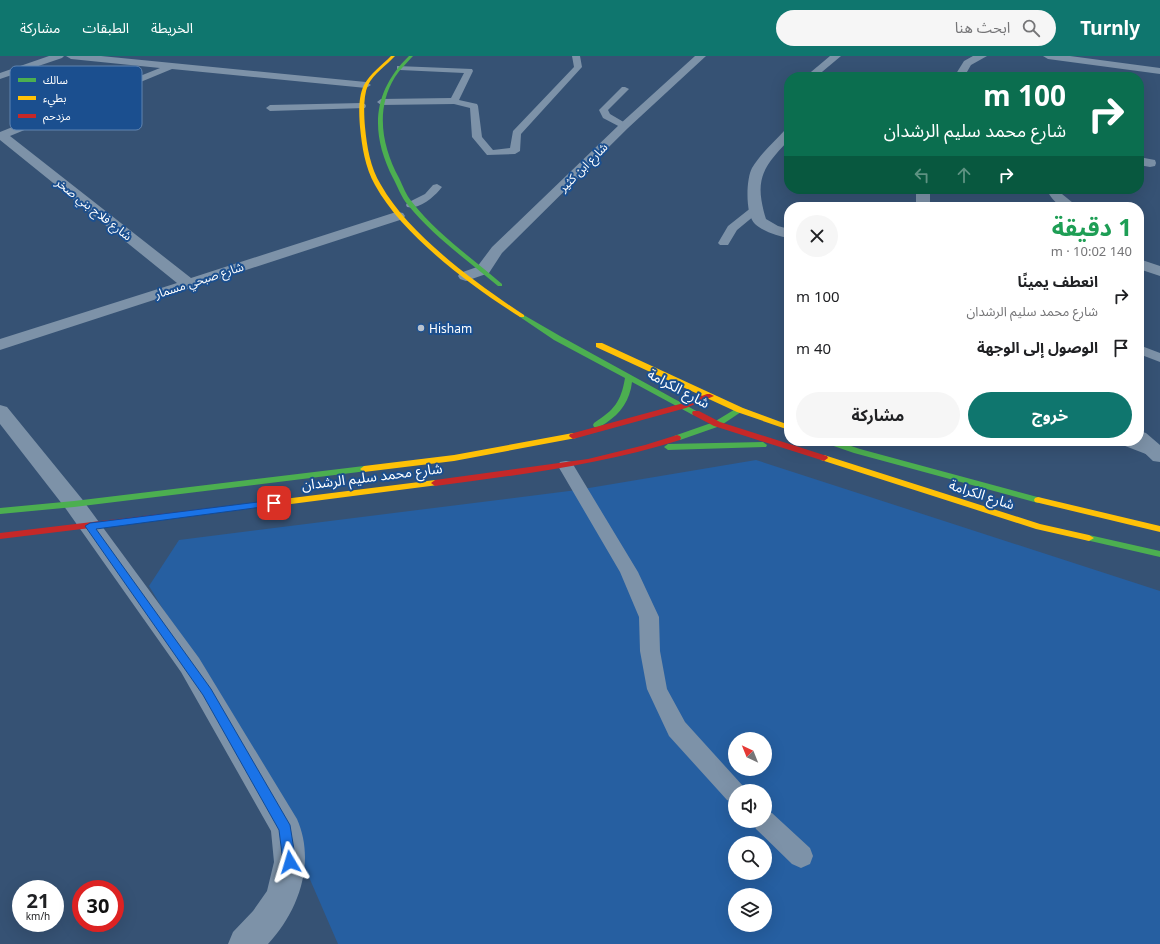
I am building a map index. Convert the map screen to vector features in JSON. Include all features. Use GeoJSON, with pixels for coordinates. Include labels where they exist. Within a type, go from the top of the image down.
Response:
{"type":"FeatureCollection","features":[{"type":"Feature","properties":{"kind":"street"},"geometry":{"type":"LineString","coordinates":[[30,66],[59,56]]}},
{"type":"Feature","properties":{"kind":"street"},"geometry":{"type":"LineString","coordinates":[[71,56],[366,85],[393,56]]}},
{"type":"Feature","properties":{"kind":"street"},"geometry":{"type":"LineString","coordinates":[[411,56],[390,79],[381,102],[380,125],[384,150],[392,173],[411,205],[432,226],[506,290]]}},
{"type":"Feature","properties":{"kind":"street","name":"شارع ابن كثير"},"geometry":{"type":"LineString","coordinates":[[483,270],[497,250],[624,126],[701,56]]}},
{"type":"Feature","properties":{"kind":"street"},"geometry":{"type":"LineString","coordinates":[[816,72],[836,56]]}},
{"type":"Feature","properties":{"kind":"street"},"geometry":{"type":"LineString","coordinates":[[961,72],[965,64],[970,60],[982,56]]}},
{"type":"Feature","properties":{"kind":"street"},"geometry":{"type":"LineString","coordinates":[[1048,56],[1160,71]]}},
{"type":"Feature","properties":{"kind":"street"},"geometry":{"type":"LineString","coordinates":[[1114,72],[1117,65]]}},
{"type":"Feature","properties":{"kind":"street"},"geometry":{"type":"LineString","coordinates":[[142,79],[171,67]]}},
{"type":"Feature","properties":{"kind":"street"},"geometry":{"type":"LineString","coordinates":[[0,76],[10,73]]}},
{"type":"Feature","properties":{"kind":"street","name":"شارع الكرامة"},"geometry":{"type":"LineString","coordinates":[[366,85],[362,106],[362,133],[366,156],[372,175],[390,206],[398,216],[426,243],[466,276],[506,306],[551,334],[717,424],[1039,527],[1160,554]]}},
{"type":"Feature","properties":{"kind":"street"},"geometry":{"type":"LineString","coordinates":[[0,136],[15,130]]}},
{"type":"Feature","properties":{"kind":"street","name":"شارع فلاح بني صخر"},"geometry":{"type":"LineString","coordinates":[[0,136],[187,283]]}},
{"type":"Feature","properties":{"kind":"street"},"geometry":{"type":"LineString","coordinates":[[784,139],[758,170],[754,188],[756,209],[760,221],[773,229],[784,232]]}},
{"type":"Feature","properties":{"kind":"street"},"geometry":{"type":"LineString","coordinates":[[1056,194],[1065,202]]}},
{"type":"Feature","properties":{"kind":"street","name":"شارع صبحي مسمار"},"geometry":{"type":"LineString","coordinates":[[0,345],[187,283],[398,216]]}},
{"type":"Feature","properties":{"kind":"street"},"geometry":{"type":"LineString","coordinates":[[1144,266],[1160,271]]}},
{"type":"Feature","properties":{"kind":"street"},"geometry":{"type":"LineString","coordinates":[[466,276],[483,270]]}},
{"type":"Feature","properties":{"kind":"street","name":"شارع الكرامة"},"geometry":{"type":"LineString","coordinates":[[588,339],[648,369],[740,410],[784,426]]}},
{"type":"Feature","properties":{"kind":"street"},"geometry":{"type":"LineString","coordinates":[[582,434],[610,417],[620,407],[627,396],[629,377]]}},
{"type":"Feature","properties":{"kind":"street","name":"شارع محمد سليم الرشدان"},"geometry":{"type":"LineString","coordinates":[[0,511],[74,504],[454,458],[582,434],[683,406],[710,396]]}},
{"type":"Feature","properties":{"kind":"street","name":"شارع محمد سليم الرشدان"},"geometry":{"type":"LineString","coordinates":[[0,536],[566,466],[651,447],[717,424],[740,410]]}},
{"type":"Feature","properties":{"kind":"street"},"geometry":{"type":"LineString","coordinates":[[0,411],[74,504],[207,692],[286,829],[290,862],[282,898],[265,923],[245,944]]}},
{"type":"Feature","properties":{"kind":"street"},"geometry":{"type":"LineString","coordinates":[[1144,442],[1158,455]]}},
{"type":"Feature","properties":{"kind":"street"},"geometry":{"type":"LineString","coordinates":[[651,447],[780,445]]}},
{"type":"Feature","properties":{"kind":"street","name":"شارع الكرامة"},"geometry":{"type":"LineString","coordinates":[[842,446],[1036,499],[1160,529]]}},
{"type":"Feature","properties":{"kind":"lane"},"geometry":{"type":"LineString","coordinates":[[381,102],[454,101],[474,106],[477,137],[490,153],[515,151],[516,133],[578,67],[576,56]]}},
{"type":"Feature","properties":{"kind":"lane"},"geometry":{"type":"LineString","coordinates":[[400,68],[469,71],[454,101]]}},
{"type":"Feature","properties":{"kind":"lane"},"geometry":{"type":"LineString","coordinates":[[624,126],[606,116],[603,113],[603,110],[625,90]]}},
{"type":"Feature","properties":{"kind":"lane"},"geometry":{"type":"LineString","coordinates":[[270,108],[362,106]]}},
{"type":"Feature","properties":{"kind":"lane"},"geometry":{"type":"LineString","coordinates":[[411,205],[429,196],[437,186]]}},
{"type":"Feature","properties":{"kind":"lane"},"geometry":{"type":"LineString","coordinates":[[724,243],[732,228],[756,209]]}},
{"type":"Feature","properties":{"kind":"lane"},"geometry":{"type":"LineString","coordinates":[[1144,351],[1160,358]]}},
{"type":"Feature","properties":{"kind":"lane"},"geometry":{"type":"LineString","coordinates":[[1137,446],[1158,455]]}},
{"type":"Feature","properties":{"kind":"lane"},"geometry":{"type":"LineString","coordinates":[[566,466],[629,572],[649,617],[650,651],[657,689],[677,729],[728,785]]}},
{"type":"Feature","properties":{"kind":"lane"},"geometry":{"type":"LineString","coordinates":[[771,828],[801,856]]}},
{"type":"Feature","properties":{"kind":"shaded area"},"geometry":{"type":"Polygon","coordinates":[[[756,460],[1160,591],[1160,944],[338,944],[269,785],[149,586],[179,540],[577,490],[756,460]]]}},
{"type":"Feature","properties":{"kind":"traffic: fast"},"geometry":{"type":"LineString","coordinates":[[411,56],[399,68],[392,78],[385,94],[382,106],[380,119],[386,157],[410,204],[442,236],[500,285]]}},
{"type":"Feature","properties":{"kind":"traffic: fast"},"geometry":{"type":"LineString","coordinates":[[522,316],[557,338],[696,413]]}},
{"type":"Feature","properties":{"kind":"traffic: fast"},"geometry":{"type":"LineString","coordinates":[[597,425],[616,411],[620,406],[626,394],[629,377]]}},
{"type":"Feature","properties":{"kind":"traffic: fast"},"geometry":{"type":"LineString","coordinates":[[677,438],[717,424],[740,410]]}},
{"type":"Feature","properties":{"kind":"traffic: fast"},"geometry":{"type":"LineString","coordinates":[[668,447],[763,445]]}},
{"type":"Feature","properties":{"kind":"traffic: fast"},"geometry":{"type":"LineString","coordinates":[[842,446],[1038,500]]}},
{"type":"Feature","properties":{"kind":"traffic: fast"},"geometry":{"type":"LineString","coordinates":[[0,511],[74,504],[364,469]]}},
{"type":"Feature","properties":{"kind":"traffic: fast"},"geometry":{"type":"LineString","coordinates":[[1089,538],[1160,554]]}},
{"type":"Feature","properties":{"kind":"traffic: slow"},"geometry":{"type":"LineString","coordinates":[[393,56],[374,74],[368,82],[363,98],[362,121],[364,144],[369,165],[377,184],[388,202],[416,233],[467,276],[522,316]]}},
{"type":"Feature","properties":{"kind":"traffic: slow"},"geometry":{"type":"LineString","coordinates":[[599,345],[740,410],[784,426]]}},
{"type":"Feature","properties":{"kind":"traffic: slow"},"geometry":{"type":"LineString","coordinates":[[364,469],[454,458],[573,436]]}},
{"type":"Feature","properties":{"kind":"traffic: slow"},"geometry":{"type":"LineString","coordinates":[[824,458],[1039,527],[1089,538]]}},
{"type":"Feature","properties":{"kind":"traffic: slow"},"geometry":{"type":"LineString","coordinates":[[268,504],[435,483]]}},
{"type":"Feature","properties":{"kind":"traffic: slow"},"geometry":{"type":"LineString","coordinates":[[1038,500],[1160,529]]}},
{"type":"Feature","properties":{"kind":"traffic: jam"},"geometry":{"type":"LineString","coordinates":[[573,436],[683,406],[710,396]]}},
{"type":"Feature","properties":{"kind":"traffic: jam"},"geometry":{"type":"LineString","coordinates":[[696,413],[717,424],[784,445]]}},
{"type":"Feature","properties":{"kind":"traffic: jam"},"geometry":{"type":"LineString","coordinates":[[435,483],[527,471],[588,461],[618,455],[677,438]]}},
{"type":"Feature","properties":{"kind":"traffic: jam"},"geometry":{"type":"LineString","coordinates":[[786,446],[824,458]]}},
{"type":"Feature","properties":{"kind":"traffic: jam"},"geometry":{"type":"LineString","coordinates":[[0,536],[268,504]]}},
{"type":"Feature","properties":{"kind":"place","name":"Hisham"},"geometry":{"type":"Point","coordinates":[421,328]}},
{"type":"Feature","properties":{"kind":"route"},"geometry":{"type":"LineString","coordinates":[[274,503],[90,526],[190,665],[207,692],[286,829],[290,862]]}}]}
